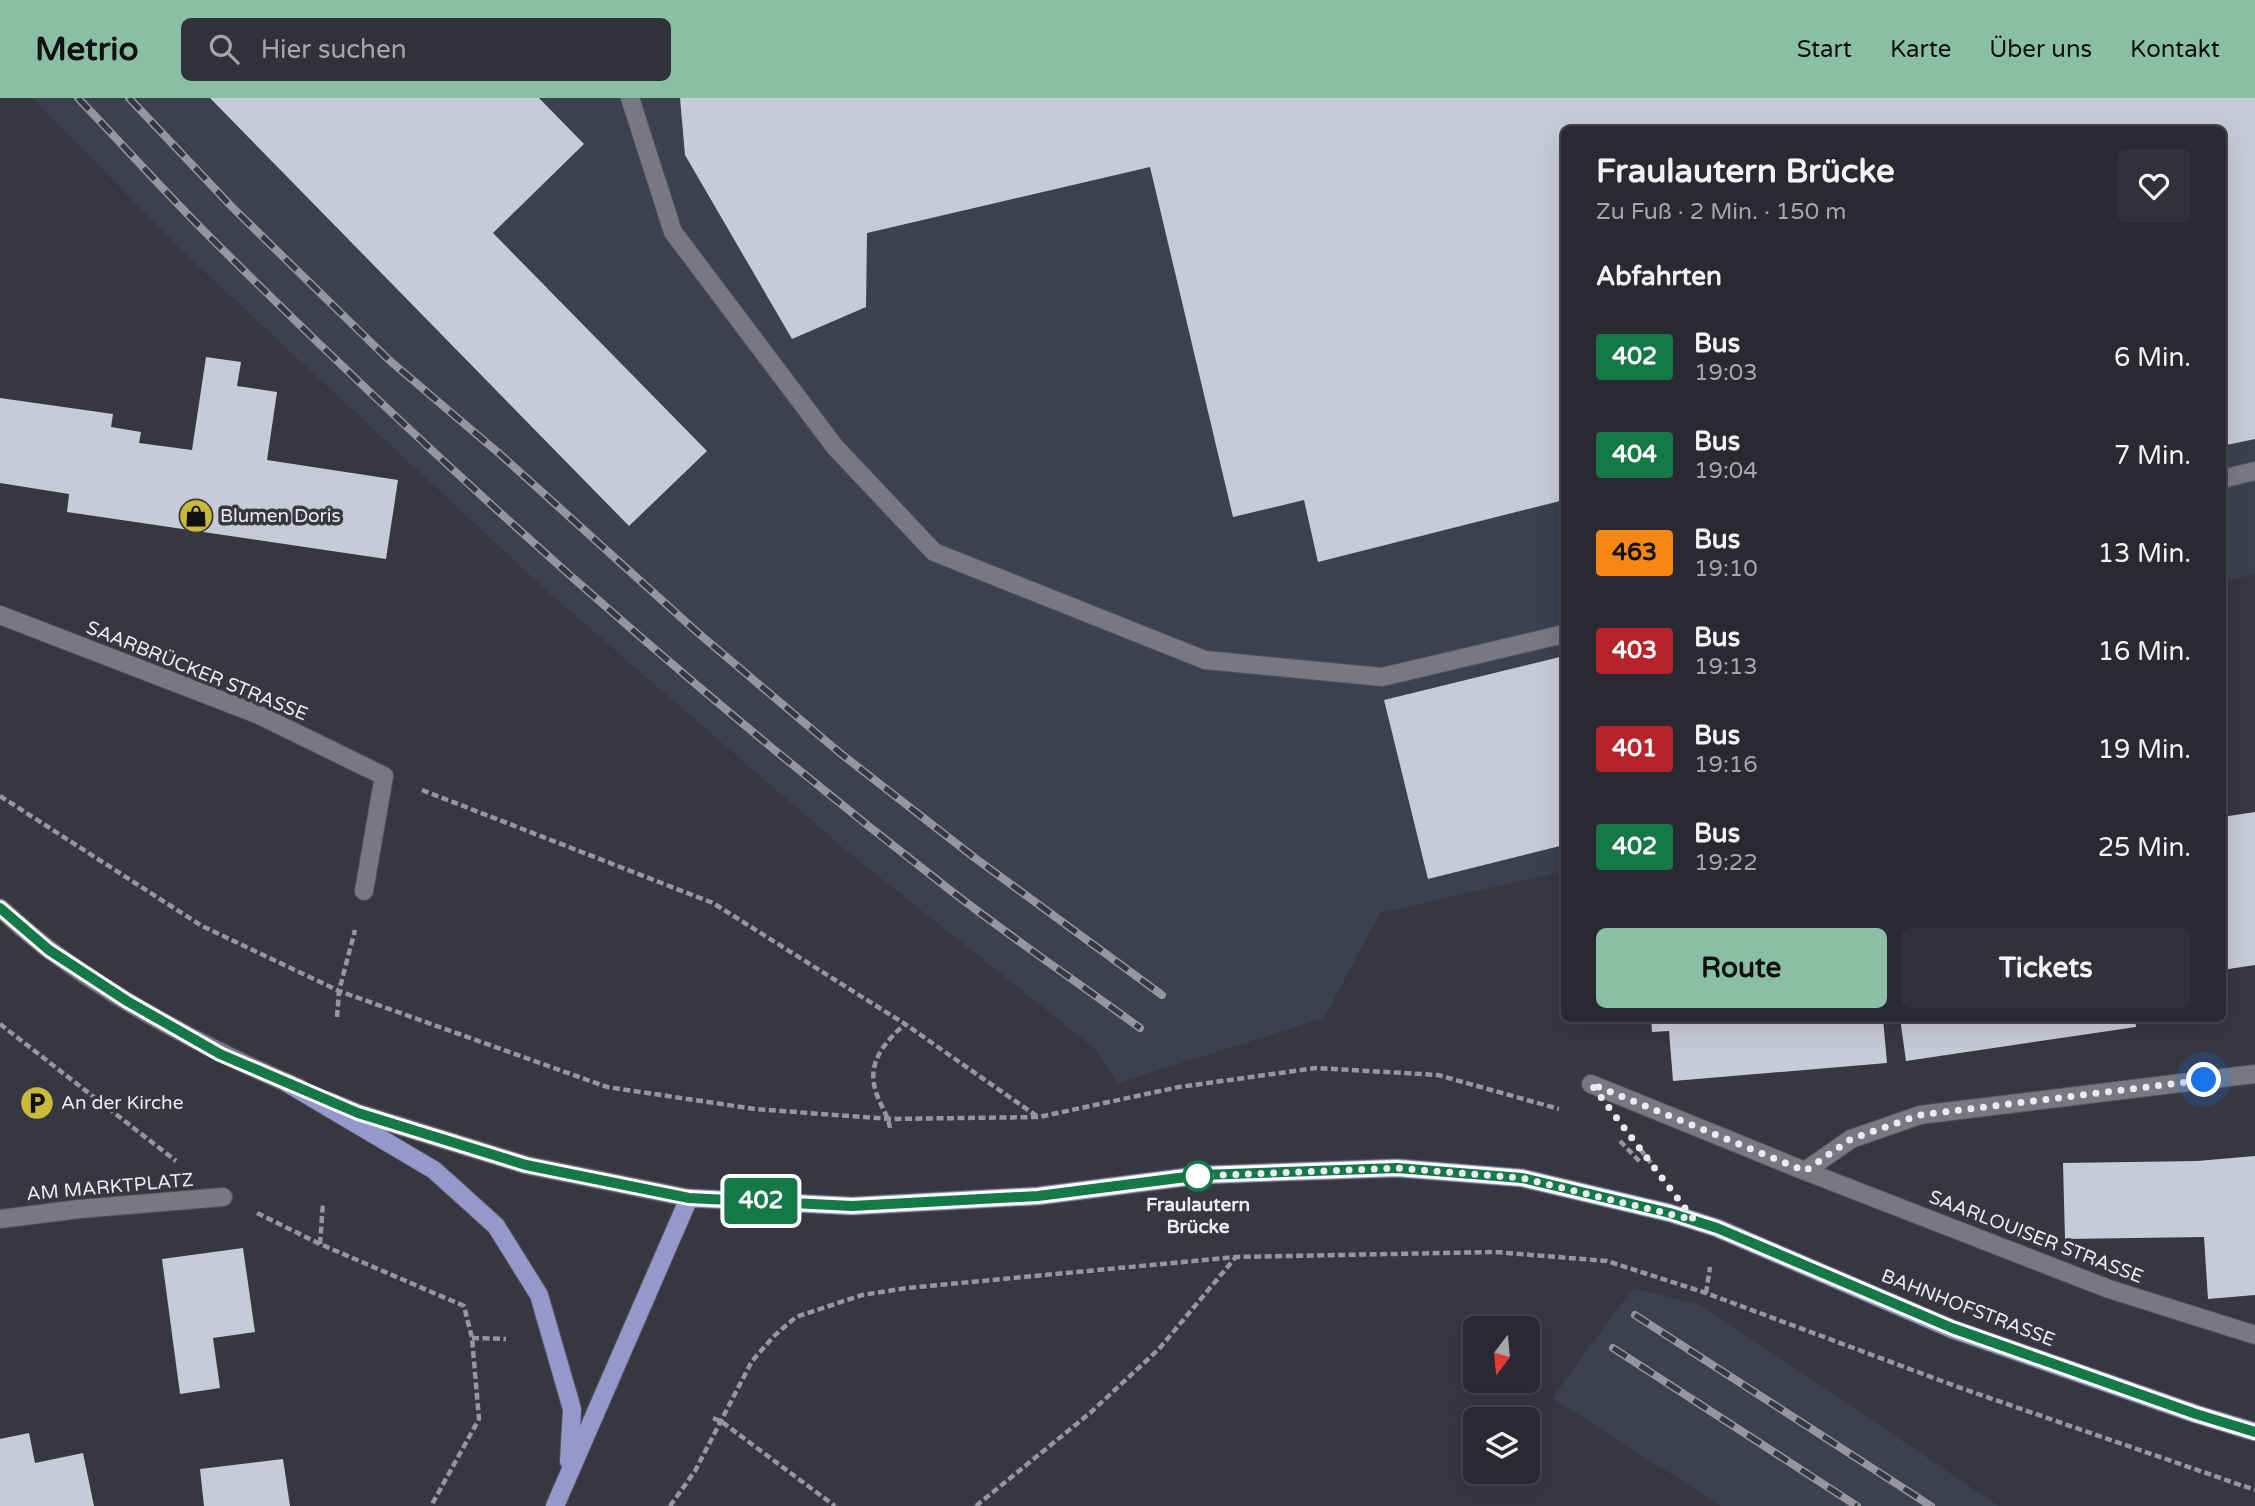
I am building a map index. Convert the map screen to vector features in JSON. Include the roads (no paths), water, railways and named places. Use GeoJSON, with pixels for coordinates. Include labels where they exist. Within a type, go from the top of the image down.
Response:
{"type":"FeatureCollection","features":[{"type":"Feature","properties":{"kind":"main road"},"geometry":{"type":"LineString","coordinates":[[287,1083],[434,1170],[496,1226],[539,1295],[543,1308],[572,1409],[568,1475]]}},
{"type":"Feature","properties":{"kind":"main road","name":"BAHNHOFSTRASSE"},"geometry":{"type":"LineString","coordinates":[[689,1198],[852,1206],[1038,1196],[1202,1175],[1397,1168],[1522,1178],[1670,1213],[1717,1228],[1952,1328],[2255,1432]]}},
{"type":"Feature","properties":{"kind":"main road"},"geometry":{"type":"LineString","coordinates":[[555,1506],[689,1198]]}},
{"type":"Feature","properties":{"kind":"street"},"geometry":{"type":"LineString","coordinates":[[630,98],[673,232],[835,447],[934,552],[1205,660],[1382,677],[1561,635]]}},
{"type":"Feature","properties":{"kind":"street"},"geometry":{"type":"LineString","coordinates":[[2226,478],[2255,471]]}},
{"type":"Feature","properties":{"kind":"street","name":"SAARBRÜCKER STRASSE"},"geometry":{"type":"LineString","coordinates":[[0,615],[257,714],[384,776],[364,891]]}},
{"type":"Feature","properties":{"kind":"street"},"geometry":{"type":"LineString","coordinates":[[0,908],[49,950],[127,1001],[220,1054],[358,1113],[526,1165],[689,1198]]}},
{"type":"Feature","properties":{"kind":"street"},"geometry":{"type":"LineString","coordinates":[[1805,1171],[1851,1139],[1920,1115],[2255,1074]]}},
{"type":"Feature","properties":{"kind":"street","name":"SAARLOUISER STRASSE"},"geometry":{"type":"LineString","coordinates":[[1591,1084],[1805,1171],[2109,1289],[2255,1335]]}},
{"type":"Feature","properties":{"kind":"street","name":"AM MARKTPLATZ"},"geometry":{"type":"LineString","coordinates":[[0,1219],[79,1209],[223,1197]]}},
{"type":"Feature","properties":{"kind":"railway"},"geometry":{"type":"LineString","coordinates":[[78,98],[193,220],[298,323],[387,409],[570,575],[757,736],[853,814],[973,908],[1140,1028]]}},
{"type":"Feature","properties":{"kind":"railway"},"geometry":{"type":"LineString","coordinates":[[129,98],[232,207],[389,360],[501,455],[697,632],[840,753],[975,858],[1162,995]]}},
{"type":"Feature","properties":{"kind":"railway"},"geometry":{"type":"LineString","coordinates":[[1635,1315],[1931,1506]]}},
{"type":"Feature","properties":{"kind":"railway"},"geometry":{"type":"LineString","coordinates":[[1613,1348],[1857,1506]]}},
{"type":"Feature","properties":{"kind":"place","name":"Blumen Doris"},"geometry":{"type":"Point","coordinates":[196,516]}},
{"type":"Feature","properties":{"kind":"place","name":"An der Kirche"},"geometry":{"type":"Point","coordinates":[37,1103]}},
{"type":"Feature","properties":{"kind":"place","name":"Fraulautern Brücke"},"geometry":{"type":"Point","coordinates":[1198,1176]}}]}
